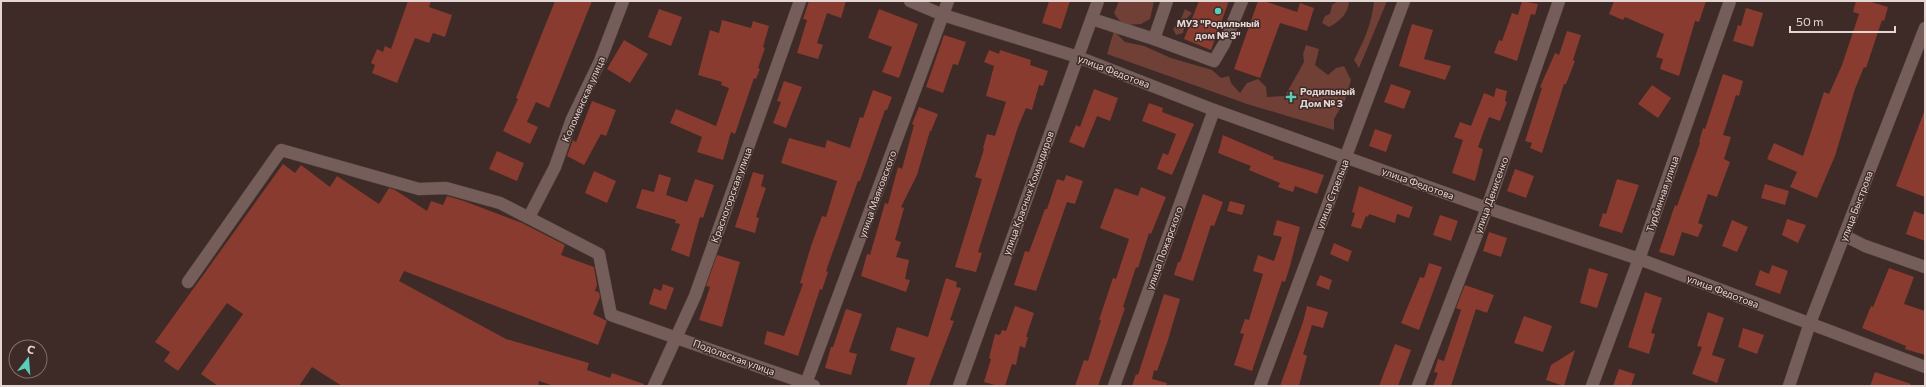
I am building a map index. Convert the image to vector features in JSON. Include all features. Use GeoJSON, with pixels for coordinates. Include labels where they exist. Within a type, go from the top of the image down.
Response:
{"type":"FeatureCollection","features":[{"type":"Feature","properties":{"kind":"street","name":"Коломенская улица"},"geometry":{"type":"LineString","coordinates":[[529,217],[555,167],[572,119],[600,61],[623,1]]}},
{"type":"Feature","properties":{"kind":"street","name":"Красногорская улица"},"geometry":{"type":"LineString","coordinates":[[654,386],[695,296],[800,1]]}},
{"type":"Feature","properties":{"kind":"street","name":"улица Федотова"},"geometry":{"type":"LineString","coordinates":[[910,1],[943,15],[1078,57],[1214,110],[1346,156],[1487,208],[1639,259],[1925,367]]}},
{"type":"Feature","properties":{"kind":"street","name":"улица Маяковского"},"geometry":{"type":"LineString","coordinates":[[808,385],[948,1]]}},
{"type":"Feature","properties":{"kind":"street","name":"улица Красных Командиров"},"geometry":{"type":"LineString","coordinates":[[959,386],[1098,1]]}},
{"type":"Feature","properties":{"kind":"street"},"geometry":{"type":"LineString","coordinates":[[1154,39],[1167,1]]}},
{"type":"Feature","properties":{"kind":"street"},"geometry":{"type":"LineString","coordinates":[[1092,19],[1154,39],[1214,61],[1224,44],[1242,1]]}},
{"type":"Feature","properties":{"kind":"street","name":"улица Стрельца"},"geometry":{"type":"LineString","coordinates":[[1260,386],[1404,1]]}},
{"type":"Feature","properties":{"kind":"street","name":"улица Денисенко"},"geometry":{"type":"LineString","coordinates":[[1418,386],[1487,208],[1559,1]]}},
{"type":"Feature","properties":{"kind":"street","name":"Турбинная улица"},"geometry":{"type":"LineString","coordinates":[[1592,386],[1639,259],[1730,1]]}},
{"type":"Feature","properties":{"kind":"street","name":"улица Быстрова"},"geometry":{"type":"LineString","coordinates":[[1789,386],[1810,323],[1925,28]]}},
{"type":"Feature","properties":{"kind":"street","name":"улица Пожарского"},"geometry":{"type":"LineString","coordinates":[[1114,386],[1214,110]]}},
{"type":"Feature","properties":{"kind":"street"},"geometry":{"type":"LineString","coordinates":[[188,282],[281,150],[419,189],[446,188],[484,198],[500,203],[529,217]]}},
{"type":"Feature","properties":{"kind":"street","name":"Подольская улица"},"geometry":{"type":"LineString","coordinates":[[529,217],[599,254],[612,315],[808,385]]}},
{"type":"Feature","properties":{"kind":"street"},"geometry":{"type":"LineString","coordinates":[[1845,236],[1865,246],[1925,267]]}},
{"type":"Feature","properties":{"kind":"shaded area"},"geometry":{"type":"Polygon","coordinates":[[[1119,1],[1154,1],[1150,19],[1141,24],[1125,25],[1114,13],[1119,1]]]}},
{"type":"Feature","properties":{"kind":"shaded area"},"geometry":{"type":"Polygon","coordinates":[[[1338,1],[1349,1],[1349,5],[1340,20],[1329,27],[1322,23],[1325,16],[1330,14],[1332,5],[1338,1]]]}},
{"type":"Feature","properties":{"kind":"shaded area"},"geometry":{"type":"Polygon","coordinates":[[[1374,1],[1387,1],[1359,68],[1354,60],[1367,32],[1374,1]]]}},
{"type":"Feature","properties":{"kind":"shaded area"},"geometry":{"type":"Polygon","coordinates":[[[1185,9],[1192,13],[1186,19],[1183,33],[1176,35],[1173,29],[1181,19],[1185,9]]]}},
{"type":"Feature","properties":{"kind":"shaded area"},"geometry":{"type":"Polygon","coordinates":[[[1114,31],[1125,42],[1144,46],[1171,58],[1212,70],[1221,78],[1229,76],[1231,83],[1240,93],[1247,83],[1258,79],[1266,87],[1267,97],[1285,96],[1304,62],[1303,54],[1306,45],[1319,49],[1315,65],[1328,75],[1336,68],[1344,66],[1351,80],[1345,100],[1334,119],[1334,130],[1247,104],[1107,54],[1114,31]]]}},
{"type":"Feature","properties":{"kind":"building"},"geometry":{"type":"Polygon","coordinates":[[[408,1],[431,1],[429,7],[452,15],[445,37],[433,33],[429,43],[415,38],[397,83],[372,73],[375,65],[371,63],[377,49],[383,52],[385,46],[391,49],[408,1]]]}},
{"type":"Feature","properties":{"kind":"building"},"geometry":{"type":"Polygon","coordinates":[[[555,1],[592,1],[549,108],[536,102],[527,122],[538,127],[530,144],[503,131],[518,99],[516,98],[555,1]]]}},
{"type":"Feature","properties":{"kind":"building"},"geometry":{"type":"Polygon","coordinates":[[[809,1],[846,1],[841,18],[827,13],[817,43],[823,45],[818,59],[797,53],[807,20],[803,19],[809,1]]]}},
{"type":"Feature","properties":{"kind":"building"},"geometry":{"type":"Polygon","coordinates":[[[1049,1],[1070,1],[1061,29],[1042,23],[1049,1]]]}},
{"type":"Feature","properties":{"kind":"building"},"geometry":{"type":"Polygon","coordinates":[[[1199,1],[1229,1],[1211,50],[1184,39],[1199,1]]]}},
{"type":"Feature","properties":{"kind":"building"},"geometry":{"type":"Polygon","coordinates":[[[1258,1],[1264,1],[1297,12],[1300,3],[1314,8],[1307,31],[1280,23],[1260,78],[1234,69],[1258,1]]]}},
{"type":"Feature","properties":{"kind":"building"},"geometry":{"type":"Polygon","coordinates":[[[1522,1],[1538,4],[1535,15],[1531,14],[1517,61],[1494,53],[1499,40],[1502,41],[1512,13],[1518,15],[1522,1]]]}},
{"type":"Feature","properties":{"kind":"building"},"geometry":{"type":"Polygon","coordinates":[[[1614,1],[1706,1],[1699,22],[1695,21],[1679,76],[1660,69],[1663,59],[1656,57],[1664,34],[1625,17],[1623,20],[1609,14],[1614,1]]]}},
{"type":"Feature","properties":{"kind":"building"},"geometry":{"type":"Polygon","coordinates":[[[1856,1],[1868,1],[1888,7],[1884,21],[1882,20],[1866,68],[1864,67],[1855,89],[1835,156],[1817,198],[1790,187],[1797,172],[1767,159],[1774,143],[1803,156],[1824,92],[1829,94],[1842,65],[1859,14],[1853,12],[1856,1]]]}},
{"type":"Feature","properties":{"kind":"building"},"geometry":{"type":"Polygon","coordinates":[[[1746,8],[1763,13],[1753,47],[1733,41],[1738,25],[1741,26],[1746,8]]]}},
{"type":"Feature","properties":{"kind":"building"},"geometry":{"type":"Polygon","coordinates":[[[659,9],[682,17],[671,46],[648,37],[659,9]]]}},
{"type":"Feature","properties":{"kind":"building"},"geometry":{"type":"Polygon","coordinates":[[[879,9],[918,24],[899,78],[882,72],[892,47],[868,38],[879,9]]]}},
{"type":"Feature","properties":{"kind":"building"},"geometry":{"type":"Polygon","coordinates":[[[722,20],[751,28],[753,21],[769,26],[763,47],[765,48],[758,68],[760,69],[756,79],[754,78],[735,134],[731,132],[723,160],[697,152],[702,137],[670,123],[676,109],[716,126],[729,88],[721,85],[722,82],[698,75],[710,30],[719,33],[722,20]]]}},
{"type":"Feature","properties":{"kind":"building"},"geometry":{"type":"Polygon","coordinates":[[[1412,24],[1433,30],[1424,59],[1451,66],[1445,80],[1399,66],[1412,24]]]}},
{"type":"Feature","properties":{"kind":"building"},"geometry":{"type":"Polygon","coordinates":[[[1567,31],[1581,35],[1573,60],[1575,61],[1566,84],[1564,84],[1542,153],[1530,148],[1532,143],[1525,141],[1542,88],[1540,87],[1555,53],[1559,55],[1567,31]]]}},
{"type":"Feature","properties":{"kind":"building"},"geometry":{"type":"Polygon","coordinates":[[[944,35],[966,42],[958,65],[953,64],[943,93],[926,87],[944,35]]]}},
{"type":"Feature","properties":{"kind":"building"},"geometry":{"type":"Polygon","coordinates":[[[624,40],[648,54],[630,83],[607,69],[624,40]]]}},
{"type":"Feature","properties":{"kind":"building"},"geometry":{"type":"Polygon","coordinates":[[[989,50],[999,54],[1000,50],[1031,60],[1030,65],[1048,71],[1043,86],[1039,85],[1032,110],[1026,108],[1018,127],[978,252],[982,253],[976,272],[955,267],[982,179],[975,177],[987,134],[995,136],[1006,102],[986,96],[994,66],[984,62],[989,50]]]}},
{"type":"Feature","properties":{"kind":"building"},"geometry":{"type":"Polygon","coordinates":[[[1723,74],[1743,81],[1739,96],[1736,95],[1723,135],[1731,137],[1724,159],[1730,162],[1717,197],[1708,194],[1698,223],[1703,225],[1698,237],[1682,232],[1674,256],[1659,252],[1675,205],[1677,206],[1700,143],[1703,128],[1705,129],[1723,74]]]}},
{"type":"Feature","properties":{"kind":"building"},"geometry":{"type":"Polygon","coordinates":[[[784,81],[802,87],[786,128],[773,123],[781,102],[777,101],[784,81]]]}},
{"type":"Feature","properties":{"kind":"building"},"geometry":{"type":"Polygon","coordinates":[[[1391,84],[1411,91],[1404,109],[1384,102],[1391,84]]]}},
{"type":"Feature","properties":{"kind":"building"},"geometry":{"type":"Polygon","coordinates":[[[1652,85],[1671,98],[1658,118],[1638,104],[1652,85]]]}},
{"type":"Feature","properties":{"kind":"building"},"geometry":{"type":"Polygon","coordinates":[[[1496,88],[1507,91],[1505,101],[1507,102],[1500,121],[1489,117],[1478,147],[1483,149],[1475,181],[1452,173],[1463,140],[1454,137],[1460,122],[1471,126],[1484,93],[1494,97],[1496,88]]]}},
{"type":"Feature","properties":{"kind":"building"},"geometry":{"type":"Polygon","coordinates":[[[1094,89],[1118,98],[1110,121],[1097,116],[1084,148],[1069,142],[1076,125],[1080,127],[1094,89]]]}},
{"type":"Feature","properties":{"kind":"building"},"geometry":{"type":"Polygon","coordinates":[[[873,90],[892,97],[887,110],[885,110],[860,181],[858,181],[826,271],[828,272],[822,290],[820,289],[798,356],[764,344],[767,331],[784,336],[803,284],[800,283],[811,246],[822,216],[826,217],[837,181],[781,163],[789,138],[825,148],[827,140],[850,148],[860,117],[863,118],[873,90]]]}},
{"type":"Feature","properties":{"kind":"building"},"geometry":{"type":"Polygon","coordinates":[[[592,101],[616,110],[606,136],[601,134],[584,165],[567,156],[573,140],[576,142],[592,101]]]}},
{"type":"Feature","properties":{"kind":"building"},"geometry":{"type":"Polygon","coordinates":[[[1149,103],[1163,108],[1162,112],[1194,124],[1172,175],[1157,169],[1163,153],[1168,155],[1176,134],[1142,121],[1149,103]]]}},
{"type":"Feature","properties":{"kind":"building"},"geometry":{"type":"Polygon","coordinates":[[[919,107],[938,114],[930,131],[917,175],[901,207],[904,208],[895,240],[901,242],[896,257],[909,260],[905,279],[910,280],[906,292],[861,276],[867,254],[870,255],[885,203],[888,204],[898,167],[902,169],[914,125],[912,124],[919,107]]]}},
{"type":"Feature","properties":{"kind":"building"},"geometry":{"type":"Polygon","coordinates":[[[1925,112],[1925,197],[1896,186],[1925,112]]]}},
{"type":"Feature","properties":{"kind":"building"},"geometry":{"type":"Polygon","coordinates":[[[1375,129],[1392,135],[1386,152],[1369,146],[1375,129]]]}},
{"type":"Feature","properties":{"kind":"building"},"geometry":{"type":"Polygon","coordinates":[[[1223,135],[1274,157],[1273,159],[1324,175],[1317,194],[1295,186],[1293,192],[1278,187],[1280,183],[1249,170],[1251,166],[1218,153],[1223,135]]]}},
{"type":"Feature","properties":{"kind":"building"},"geometry":{"type":"Polygon","coordinates":[[[497,151],[524,163],[517,181],[489,169],[497,151]]]}},
{"type":"Feature","properties":{"kind":"building"},"geometry":{"type":"Polygon","coordinates":[[[283,164],[295,173],[301,165],[330,187],[337,176],[379,204],[389,188],[395,190],[427,211],[431,201],[443,205],[447,196],[522,223],[565,245],[561,255],[594,267],[597,285],[595,291],[599,292],[600,297],[593,314],[607,321],[598,345],[404,271],[399,281],[506,339],[589,363],[587,370],[610,378],[612,373],[644,384],[643,386],[554,386],[539,381],[538,386],[342,386],[312,367],[299,386],[218,386],[201,374],[243,314],[227,303],[178,371],[164,361],[170,352],[155,342],[283,164]]]}},
{"type":"Feature","properties":{"kind":"building"},"geometry":{"type":"Polygon","coordinates":[[[1515,169],[1534,176],[1526,198],[1507,191],[1515,169]]]}},
{"type":"Feature","properties":{"kind":"building"},"geometry":{"type":"Polygon","coordinates":[[[594,171],[616,181],[607,203],[585,193],[594,171]]]}},
{"type":"Feature","properties":{"kind":"building"},"geometry":{"type":"Polygon","coordinates":[[[753,172],[764,175],[761,186],[766,188],[756,217],[759,218],[755,233],[735,227],[753,172]]]}},
{"type":"Feature","properties":{"kind":"building"},"geometry":{"type":"Polygon","coordinates":[[[659,174],[671,178],[666,195],[687,202],[695,179],[714,185],[703,218],[700,217],[689,257],[671,250],[680,224],[675,223],[676,220],[636,208],[642,189],[654,192],[659,174]]]}},
{"type":"Feature","properties":{"kind":"building"},"geometry":{"type":"Polygon","coordinates":[[[1066,175],[1083,181],[1075,204],[1067,202],[1036,291],[1014,285],[1025,251],[1029,252],[1045,209],[1047,209],[1057,179],[1064,181],[1066,175]]]}},
{"type":"Feature","properties":{"kind":"building"},"geometry":{"type":"Polygon","coordinates":[[[1617,179],[1639,185],[1622,233],[1599,226],[1603,213],[1606,214],[1617,179]]]}},
{"type":"Feature","properties":{"kind":"building"},"geometry":{"type":"Polygon","coordinates":[[[1765,184],[1789,191],[1785,205],[1761,198],[1765,184]]]}},
{"type":"Feature","properties":{"kind":"building"},"geometry":{"type":"Polygon","coordinates":[[[1359,186],[1413,207],[1409,218],[1397,214],[1395,223],[1369,214],[1368,217],[1366,216],[1361,229],[1351,226],[1355,213],[1352,212],[1359,186]]]}},
{"type":"Feature","properties":{"kind":"building"},"geometry":{"type":"Polygon","coordinates":[[[1141,187],[1166,197],[1151,234],[1149,233],[1138,268],[1136,267],[1123,307],[1125,308],[1098,386],[1075,386],[1084,360],[1088,361],[1101,320],[1099,320],[1113,278],[1116,279],[1129,239],[1100,228],[1115,188],[1138,196],[1141,187]]]}},
{"type":"Feature","properties":{"kind":"building"},"geometry":{"type":"Polygon","coordinates":[[[1203,194],[1223,202],[1214,226],[1211,225],[1193,281],[1174,275],[1178,262],[1180,262],[1203,194]]]}},
{"type":"Feature","properties":{"kind":"building"},"geometry":{"type":"Polygon","coordinates":[[[1230,201],[1245,205],[1242,215],[1227,211],[1230,201]]]}},
{"type":"Feature","properties":{"kind":"building"},"geometry":{"type":"Polygon","coordinates":[[[1914,211],[1925,215],[1925,241],[1906,234],[1914,211]]]}},
{"type":"Feature","properties":{"kind":"building"},"geometry":{"type":"Polygon","coordinates":[[[1440,215],[1458,221],[1451,241],[1433,235],[1440,215]]]}},
{"type":"Feature","properties":{"kind":"building"},"geometry":{"type":"Polygon","coordinates":[[[1787,219],[1806,225],[1798,243],[1782,235],[1787,219]]]}},
{"type":"Feature","properties":{"kind":"building"},"geometry":{"type":"Polygon","coordinates":[[[1277,220],[1300,227],[1285,282],[1282,281],[1252,371],[1234,365],[1244,334],[1240,333],[1245,319],[1249,320],[1263,274],[1253,271],[1258,255],[1274,261],[1282,237],[1273,235],[1277,220]]]}},
{"type":"Feature","properties":{"kind":"building"},"geometry":{"type":"Polygon","coordinates":[[[1732,220],[1748,227],[1737,252],[1722,246],[1732,220]]]}},
{"type":"Feature","properties":{"kind":"building"},"geometry":{"type":"Polygon","coordinates":[[[1489,232],[1507,238],[1501,257],[1483,251],[1489,232]]]}},
{"type":"Feature","properties":{"kind":"building"},"geometry":{"type":"Polygon","coordinates":[[[1334,243],[1352,251],[1348,262],[1330,254],[1334,243]]]}},
{"type":"Feature","properties":{"kind":"building"},"geometry":{"type":"Polygon","coordinates":[[[717,255],[740,262],[722,327],[699,320],[710,287],[706,286],[717,255]]]}},
{"type":"Feature","properties":{"kind":"building"},"geometry":{"type":"Polygon","coordinates":[[[1429,263],[1442,267],[1419,330],[1401,323],[1420,277],[1424,278],[1429,263]]]}},
{"type":"Feature","properties":{"kind":"building"},"geometry":{"type":"Polygon","coordinates":[[[1772,265],[1788,271],[1780,294],[1755,285],[1760,270],[1769,274],[1772,265]]]}},
{"type":"Feature","properties":{"kind":"building"},"geometry":{"type":"Polygon","coordinates":[[[1589,268],[1608,274],[1597,308],[1580,303],[1589,268]]]}},
{"type":"Feature","properties":{"kind":"building"},"geometry":{"type":"Polygon","coordinates":[[[1889,268],[1914,277],[1904,304],[1925,311],[1925,355],[1905,349],[1906,346],[1862,328],[1871,306],[1873,307],[1889,268]]]}},
{"type":"Feature","properties":{"kind":"building"},"geometry":{"type":"Polygon","coordinates":[[[1320,275],[1332,280],[1329,290],[1316,285],[1320,275]]]}},
{"type":"Feature","properties":{"kind":"building"},"geometry":{"type":"Polygon","coordinates":[[[946,278],[957,282],[956,287],[961,288],[950,320],[954,321],[929,386],[906,386],[915,358],[890,350],[897,327],[928,337],[946,278]]]}},
{"type":"Feature","properties":{"kind":"building"},"geometry":{"type":"Polygon","coordinates":[[[663,284],[674,288],[666,310],[649,304],[654,288],[661,291],[663,284]]]}},
{"type":"Feature","properties":{"kind":"building"},"geometry":{"type":"Polygon","coordinates":[[[1465,285],[1494,295],[1487,313],[1476,309],[1451,386],[1433,386],[1438,373],[1434,372],[1438,359],[1444,361],[1461,310],[1456,308],[1465,285]]]}},
{"type":"Feature","properties":{"kind":"building"},"geometry":{"type":"Polygon","coordinates":[[[1645,292],[1662,298],[1651,333],[1655,334],[1649,354],[1628,347],[1645,292]]]}},
{"type":"Feature","properties":{"kind":"building"},"geometry":{"type":"Polygon","coordinates":[[[1164,294],[1180,299],[1168,340],[1157,371],[1154,370],[1152,379],[1167,383],[1166,386],[1132,386],[1136,374],[1138,375],[1164,294]]]}},
{"type":"Feature","properties":{"kind":"building"},"geometry":{"type":"Polygon","coordinates":[[[1015,306],[1034,313],[1026,337],[1028,337],[1025,348],[1020,346],[1016,365],[1012,364],[1005,386],[998,386],[984,382],[991,359],[989,358],[995,334],[1000,335],[1002,330],[1006,331],[1015,306]]]}},
{"type":"Feature","properties":{"kind":"building"},"geometry":{"type":"Polygon","coordinates":[[[1307,306],[1328,312],[1323,328],[1312,325],[1303,354],[1307,356],[1299,386],[1280,386],[1303,322],[1307,306]]]}},
{"type":"Feature","properties":{"kind":"building"},"geometry":{"type":"Polygon","coordinates":[[[846,309],[862,314],[849,352],[857,354],[851,375],[825,368],[831,347],[833,347],[846,309]]]}},
{"type":"Feature","properties":{"kind":"building"},"geometry":{"type":"Polygon","coordinates":[[[1708,312],[1724,318],[1712,355],[1725,359],[1717,383],[1692,374],[1702,347],[1697,346],[1708,312]]]}},
{"type":"Feature","properties":{"kind":"building"},"geometry":{"type":"Polygon","coordinates":[[[1524,316],[1552,326],[1543,352],[1514,343],[1524,316]]]}},
{"type":"Feature","properties":{"kind":"building"},"geometry":{"type":"Polygon","coordinates":[[[1743,328],[1764,335],[1757,354],[1738,347],[1743,328]]]}},
{"type":"Feature","properties":{"kind":"building"},"geometry":{"type":"Polygon","coordinates":[[[1395,344],[1411,350],[1398,386],[1379,386],[1395,344]]]}},
{"type":"Feature","properties":{"kind":"building"},"geometry":{"type":"Polygon","coordinates":[[[1575,350],[1564,386],[1546,380],[1551,365],[1575,350]]]}},
{"type":"Feature","properties":{"kind":"building"},"geometry":{"type":"Polygon","coordinates":[[[1619,369],[1635,374],[1631,386],[1613,386],[1619,369]]]}},
{"type":"Feature","properties":{"kind":"building"},"geometry":{"type":"Polygon","coordinates":[[[1875,372],[1911,384],[1910,386],[1870,386],[1875,372]]]}},
{"type":"Feature","properties":{"kind":"place","name":"МУЗ \"Родильный дом № 3\""},"geometry":{"type":"Point","coordinates":[1218,11]}},
{"type":"Feature","properties":{"kind":"place","name":"Родильный Дом № 3"},"geometry":{"type":"Point","coordinates":[1291,97]}}]}
